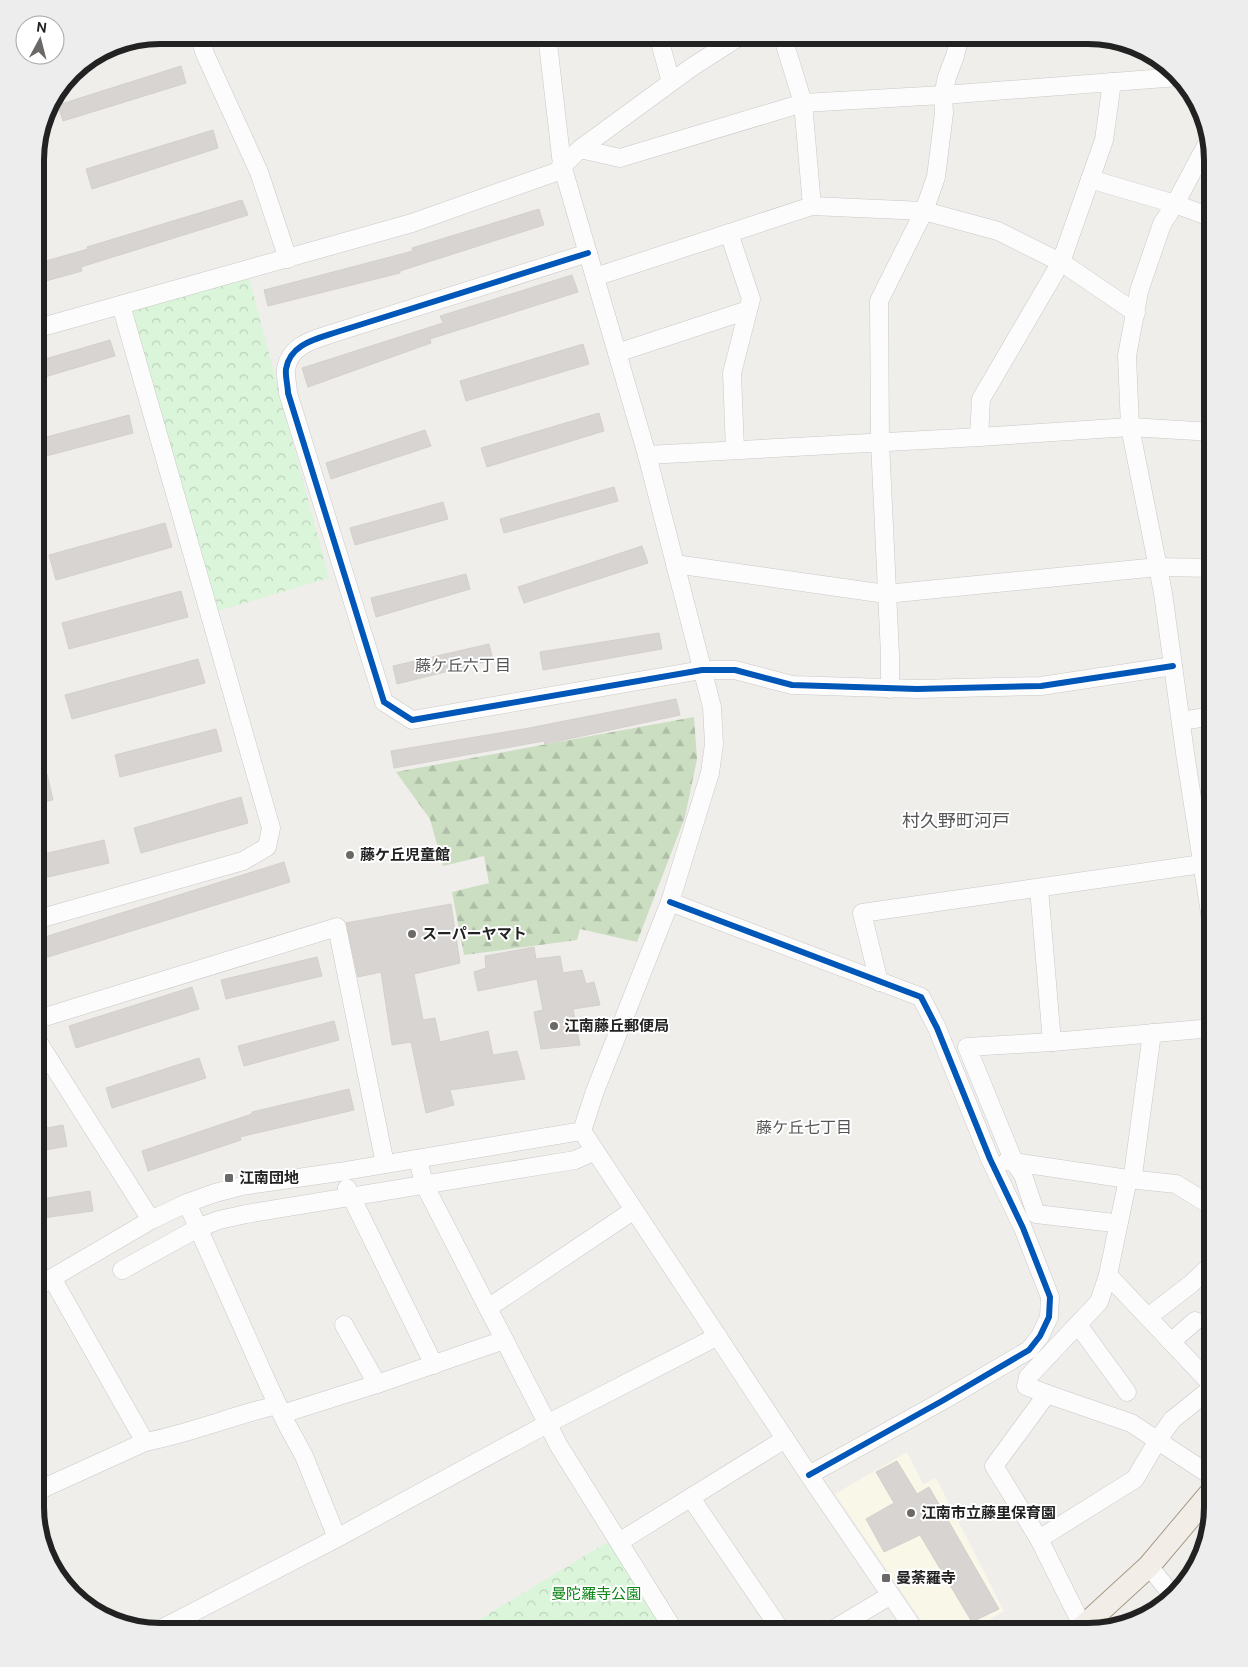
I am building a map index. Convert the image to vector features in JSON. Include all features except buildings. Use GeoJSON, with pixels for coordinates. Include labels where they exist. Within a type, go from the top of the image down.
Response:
{"type":"FeatureCollection","features":[{"type":"Feature","properties":{"kind":"main road"},"geometry":{"type":"LineString","coordinates":[[1088,1623],[1149,1566],[1204,1501]]}},
{"type":"Feature","properties":{"kind":"street"},"geometry":{"type":"LineString","coordinates":[[202,44],[260,172],[288,259]]}},
{"type":"Feature","properties":{"kind":"street"},"geometry":{"type":"LineString","coordinates":[[548,44],[562,165],[647,455],[712,707],[714,744],[710,773],[670,902],[595,1091],[582,1131]]}},
{"type":"Feature","properties":{"kind":"street"},"geometry":{"type":"LineString","coordinates":[[660,44],[671,82]]}},
{"type":"Feature","properties":{"kind":"street"},"geometry":{"type":"LineString","coordinates":[[44,326],[412,223],[556,172],[580,149],[692,67],[728,44]]}},
{"type":"Feature","properties":{"kind":"street"},"geometry":{"type":"LineString","coordinates":[[785,44],[803,103],[812,206]]}},
{"type":"Feature","properties":{"kind":"street"},"geometry":{"type":"LineString","coordinates":[[890,689],[880,442],[879,301],[924,211],[936,177],[944,113],[944,95],[947,77],[958,44]]}},
{"type":"Feature","properties":{"kind":"street"},"geometry":{"type":"LineString","coordinates":[[580,149],[620,158],[803,103],[944,95],[1170,78]]}},
{"type":"Feature","properties":{"kind":"street"},"geometry":{"type":"LineString","coordinates":[[978,437],[981,400],[1061,262],[1104,140],[1112,82]]}},
{"type":"Feature","properties":{"kind":"street"},"geometry":{"type":"LineString","coordinates":[[1203,151],[1176,204],[1162,224],[1139,291],[1127,356],[1130,427],[1163,593],[1181,721],[1204,823],[1202,864],[1204,876]]}},
{"type":"Feature","properties":{"kind":"street"},"geometry":{"type":"LineString","coordinates":[[1090,179],[1176,204],[1204,215]]}},
{"type":"Feature","properties":{"kind":"street"},"geometry":{"type":"LineString","coordinates":[[595,277],[812,206],[924,211],[998,231],[1061,262],[1136,313]]}},
{"type":"Feature","properties":{"kind":"street"},"geometry":{"type":"LineString","coordinates":[[729,233],[751,299],[732,373],[735,450]]}},
{"type":"Feature","properties":{"kind":"street"},"geometry":{"type":"LineString","coordinates":[[588,253],[346,329],[301,345],[292,354],[286,370],[288,393],[384,702],[412,720],[702,670],[735,670],[792,685],[890,689],[1041,686],[1173,666]]}},
{"type":"Feature","properties":{"kind":"street"},"geometry":{"type":"LineString","coordinates":[[44,917],[243,861],[267,847],[271,828],[121,305]]}},
{"type":"Feature","properties":{"kind":"street"},"geometry":{"type":"LineString","coordinates":[[617,352],[748,310]]}},
{"type":"Feature","properties":{"kind":"street"},"geometry":{"type":"LineString","coordinates":[[647,455],[1130,427],[1204,431]]}},
{"type":"Feature","properties":{"kind":"street"},"geometry":{"type":"LineString","coordinates":[[675,564],[886,594],[1158,567],[1204,568]]}},
{"type":"Feature","properties":{"kind":"street"},"geometry":{"type":"LineString","coordinates":[[1181,721],[1204,717]]}},
{"type":"Feature","properties":{"kind":"street"},"geometry":{"type":"LineString","coordinates":[[879,982],[862,914],[1202,864]]}},
{"type":"Feature","properties":{"kind":"street"},"geometry":{"type":"LineString","coordinates":[[1039,888],[1052,1042]]}},
{"type":"Feature","properties":{"kind":"street"},"geometry":{"type":"LineString","coordinates":[[670,902],[921,997],[937,1028],[990,1159],[1024,1228],[1050,1297],[1049,1317],[1040,1336],[1029,1350],[809,1475]]}},
{"type":"Feature","properties":{"kind":"street"},"geometry":{"type":"LineString","coordinates":[[44,1017],[337,927],[385,1164]]}},
{"type":"Feature","properties":{"kind":"street"},"geometry":{"type":"LineString","coordinates":[[1114,1223],[1036,1214],[1023,1175],[1014,1162],[967,1047],[1052,1042],[1204,1029]]}},
{"type":"Feature","properties":{"kind":"street"},"geometry":{"type":"LineString","coordinates":[[1152,1033],[1130,1177],[1108,1274],[1099,1302],[1028,1377],[1026,1386],[1131,1423],[1204,1471]]}},
{"type":"Feature","properties":{"kind":"street"},"geometry":{"type":"LineString","coordinates":[[44,1051],[152,1220]]}},
{"type":"Feature","properties":{"kind":"street"},"geometry":{"type":"LineString","coordinates":[[582,1131],[785,1439],[910,1623]]}},
{"type":"Feature","properties":{"kind":"street"},"geometry":{"type":"LineString","coordinates":[[122,1270],[193,1218],[215,1193],[242,1186],[346,1186],[385,1164],[422,1174],[582,1131]]}},
{"type":"Feature","properties":{"kind":"street"},"geometry":{"type":"LineString","coordinates":[[44,1288],[59,1289],[152,1220],[193,1218],[219,1220],[346,1186],[422,1174],[575,1160],[596,1151]]}},
{"type":"Feature","properties":{"kind":"street"},"geometry":{"type":"LineString","coordinates":[[990,1159],[1176,1184],[1204,1201]]}},
{"type":"Feature","properties":{"kind":"street"},"geometry":{"type":"LineString","coordinates":[[422,1174],[547,1424],[669,1623]]}},
{"type":"Feature","properties":{"kind":"street"},"geometry":{"type":"LineString","coordinates":[[346,1186],[434,1365]]}},
{"type":"Feature","properties":{"kind":"street"},"geometry":{"type":"LineString","coordinates":[[488,1308],[634,1210]]}},
{"type":"Feature","properties":{"kind":"street"},"geometry":{"type":"LineString","coordinates":[[193,1218],[280,1410],[304,1456],[337,1538]]}},
{"type":"Feature","properties":{"kind":"street"},"geometry":{"type":"LineString","coordinates":[[1148,1317],[1204,1271]]}},
{"type":"Feature","properties":{"kind":"street"},"geometry":{"type":"LineString","coordinates":[[1108,1274],[1204,1377]]}},
{"type":"Feature","properties":{"kind":"street"},"geometry":{"type":"LineString","coordinates":[[59,1289],[145,1442]]}},
{"type":"Feature","properties":{"kind":"street"},"geometry":{"type":"LineString","coordinates":[[1171,1342],[1195,1321]]}},
{"type":"Feature","properties":{"kind":"street"},"geometry":{"type":"LineString","coordinates":[[344,1325],[377,1384]]}},
{"type":"Feature","properties":{"kind":"street"},"geometry":{"type":"LineString","coordinates":[[1078,1325],[1127,1392]]}},
{"type":"Feature","properties":{"kind":"street"},"geometry":{"type":"LineString","coordinates":[[172,1623],[337,1538],[547,1424],[718,1336]]}},
{"type":"Feature","properties":{"kind":"street"},"geometry":{"type":"LineString","coordinates":[[44,1489],[145,1442],[163,1439],[249,1412],[280,1410],[377,1384],[504,1340]]}},
{"type":"Feature","properties":{"kind":"street"},"geometry":{"type":"LineString","coordinates":[[1047,1394],[994,1466],[1039,1539],[1077,1623]]}},
{"type":"Feature","properties":{"kind":"street"},"geometry":{"type":"LineString","coordinates":[[1039,1539],[1135,1478],[1172,1420],[1204,1394]]}},
{"type":"Feature","properties":{"kind":"street"},"geometry":{"type":"LineString","coordinates":[[618,1542],[785,1439]]}},
{"type":"Feature","properties":{"kind":"street"},"geometry":{"type":"LineString","coordinates":[[691,1498],[776,1623]]}},
{"type":"Feature","properties":{"kind":"street"},"geometry":{"type":"LineString","coordinates":[[1149,1566],[1168,1591]]}},
{"type":"Feature","properties":{"kind":"street"},"geometry":{"type":"LineString","coordinates":[[844,1623],[891,1595]]}},
{"type":"Feature","properties":{"kind":"shaded area"},"geometry":{"type":"Polygon","coordinates":[[[907,1452],[923,1484],[936,1478],[1004,1611],[983,1623],[923,1623],[835,1494],[907,1452]]]}},
{"type":"Feature","properties":{"kind":"green space"},"geometry":{"type":"Polygon","coordinates":[[[249,278],[329,578],[215,612],[127,308],[249,278]]]}},
{"type":"Feature","properties":{"kind":"green space"},"geometry":{"type":"Polygon","coordinates":[[[694,717],[697,759],[685,817],[637,942],[580,929],[577,940],[464,955],[452,892],[489,883],[484,856],[443,866],[430,819],[396,772],[694,717]]]}},
{"type":"Feature","properties":{"kind":"green space","name":"曼陀羅寺公園"},"geometry":{"type":"Polygon","coordinates":[[[609,1541],[661,1623],[474,1623],[609,1541]]]}},
{"type":"Feature","properties":{"kind":"cycle path"},"geometry":{"type":"LineString","coordinates":[[588,253],[321,337],[298,348],[288,361],[286,369],[288,393],[384,702],[412,720],[702,670],[735,670],[792,685],[917,689],[1041,686],[1173,666]]}},
{"type":"Feature","properties":{"kind":"cycle path"},"geometry":{"type":"LineString","coordinates":[[670,902],[921,997],[937,1028],[990,1159],[1023,1228],[1050,1297],[1049,1317],[1040,1336],[1029,1350],[809,1475]]}},
{"type":"Feature","properties":{"kind":"place","name":"藤ケ丘児童館"},"geometry":{"type":"Point","coordinates":[350,855]}},
{"type":"Feature","properties":{"kind":"place","name":"スーパーヤマト"},"geometry":{"type":"Point","coordinates":[412,934]}},
{"type":"Feature","properties":{"kind":"place","name":"江南藤丘郵便局"},"geometry":{"type":"Point","coordinates":[554,1026]}},
{"type":"Feature","properties":{"kind":"place","name":"江南団地"},"geometry":{"type":"Point","coordinates":[229,1178]}},
{"type":"Feature","properties":{"kind":"place","name":"江南市立藤里保育園"},"geometry":{"type":"Point","coordinates":[911,1513]}},
{"type":"Feature","properties":{"kind":"place","name":"曼荼羅寺"},"geometry":{"type":"Point","coordinates":[886,1578]}},
{"type":"Feature","properties":{"kind":"district","name":"藤ケ丘六丁目"},"geometry":{"type":"Point","coordinates":[463,665]}},
{"type":"Feature","properties":{"kind":"district","name":"村久野町河戸"},"geometry":{"type":"Point","coordinates":[956,821]}},
{"type":"Feature","properties":{"kind":"district","name":"藤ケ丘七丁目"},"geometry":{"type":"Point","coordinates":[804,1127]}}]}
